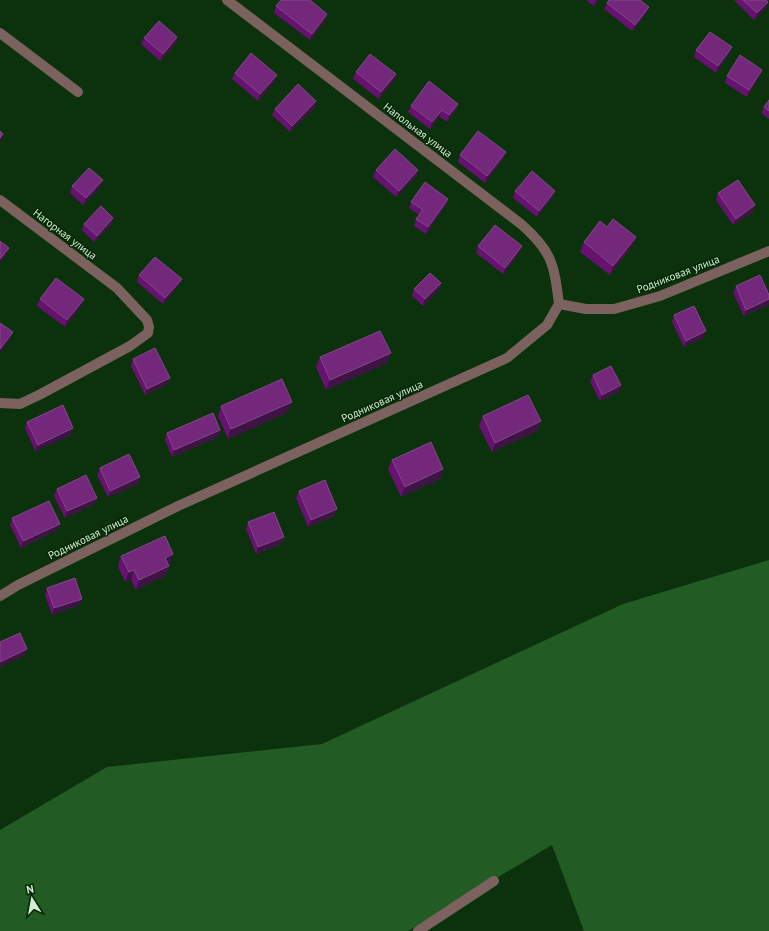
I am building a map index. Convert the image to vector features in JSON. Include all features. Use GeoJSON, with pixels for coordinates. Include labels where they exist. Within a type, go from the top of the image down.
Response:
{"type":"FeatureCollection","features":[{"type":"Feature","properties":{"kind":"street","name":"Напольная улица"},"geometry":{"type":"LineString","coordinates":[[227,0],[515,219],[539,239],[554,270],[559,304]]}},
{"type":"Feature","properties":{"kind":"street"},"geometry":{"type":"LineString","coordinates":[[0,33],[78,92]]}},
{"type":"Feature","properties":{"kind":"street","name":"Нагорная улица"},"geometry":{"type":"LineString","coordinates":[[0,200],[117,288],[147,320],[149,327],[148,333],[130,346],[39,395],[20,404],[1,401]]}},
{"type":"Feature","properties":{"kind":"street","name":"Родниковая улица"},"geometry":{"type":"LineString","coordinates":[[0,596],[18,585],[178,506],[507,358],[547,325],[559,304],[586,309],[614,309],[660,296],[769,251]]}},
{"type":"Feature","properties":{"kind":"street"},"geometry":{"type":"LineString","coordinates":[[418,931],[494,881]]}},
{"type":"Feature","properties":{"kind":"green space"},"geometry":{"type":"Polygon","coordinates":[[[769,560],[769,931],[584,931],[552,845],[408,931],[0,931],[0,830],[107,767],[322,744],[623,604],[769,560]]]}},
{"type":"Feature","properties":{"kind":"building"},"geometry":{"type":"Polygon","coordinates":[[[281,0],[310,0],[327,14],[312,34],[276,6],[281,0]]]}},
{"type":"Feature","properties":{"kind":"building"},"geometry":{"type":"Polygon","coordinates":[[[609,0],[640,0],[649,7],[635,25],[607,3],[609,0]]]}},
{"type":"Feature","properties":{"kind":"building"},"geometry":{"type":"Polygon","coordinates":[[[743,0],[766,0],[768,2],[757,13],[743,0]]]}},
{"type":"Feature","properties":{"kind":"building"},"geometry":{"type":"Polygon","coordinates":[[[159,21],[177,37],[163,54],[144,38],[159,21]]]}},
{"type":"Feature","properties":{"kind":"building"},"geometry":{"type":"Polygon","coordinates":[[[710,32],[732,47],[718,66],[696,50],[710,32]]]}},
{"type":"Feature","properties":{"kind":"building"},"geometry":{"type":"Polygon","coordinates":[[[251,53],[277,75],[260,94],[235,73],[251,53]]]}},
{"type":"Feature","properties":{"kind":"building"},"geometry":{"type":"Polygon","coordinates":[[[370,54],[396,74],[381,92],[356,72],[370,54]]]}},
{"type":"Feature","properties":{"kind":"building"},"geometry":{"type":"Polygon","coordinates":[[[740,55],[762,70],[749,90],[727,76],[740,55]]]}},
{"type":"Feature","properties":{"kind":"building"},"geometry":{"type":"Polygon","coordinates":[[[429,81],[458,104],[449,115],[442,110],[432,122],[411,106],[429,81]]]}},
{"type":"Feature","properties":{"kind":"building"},"geometry":{"type":"Polygon","coordinates":[[[298,84],[316,101],[292,126],[275,109],[298,84]]]}},
{"type":"Feature","properties":{"kind":"building"},"geometry":{"type":"Polygon","coordinates":[[[769,100],[769,111],[764,107],[769,100]]]}},
{"type":"Feature","properties":{"kind":"building"},"geometry":{"type":"Polygon","coordinates":[[[0,131],[3,134],[0,138],[0,131]]]}},
{"type":"Feature","properties":{"kind":"building"},"geometry":{"type":"Polygon","coordinates":[[[478,131],[506,152],[487,176],[460,155],[478,131]]]}},
{"type":"Feature","properties":{"kind":"building"},"geometry":{"type":"Polygon","coordinates":[[[395,149],[418,170],[399,191],[376,170],[395,149]]]}},
{"type":"Feature","properties":{"kind":"building"},"geometry":{"type":"Polygon","coordinates":[[[89,168],[103,180],[86,198],[72,186],[89,168]]]}},
{"type":"Feature","properties":{"kind":"building"},"geometry":{"type":"Polygon","coordinates":[[[532,171],[555,191],[539,211],[515,191],[532,171]]]}},
{"type":"Feature","properties":{"kind":"building"},"geometry":{"type":"Polygon","coordinates":[[[738,180],[755,205],[736,219],[718,193],[738,180]]]}},
{"type":"Feature","properties":{"kind":"building"},"geometry":{"type":"Polygon","coordinates":[[[425,182],[448,199],[428,227],[416,219],[423,210],[411,202],[425,182]]]}},
{"type":"Feature","properties":{"kind":"building"},"geometry":{"type":"Polygon","coordinates":[[[101,206],[113,218],[97,236],[84,224],[101,206]]]}},
{"type":"Feature","properties":{"kind":"building"},"geometry":{"type":"Polygon","coordinates":[[[613,219],[636,237],[613,266],[584,242],[600,221],[607,227],[613,219]]]}},
{"type":"Feature","properties":{"kind":"building"},"geometry":{"type":"Polygon","coordinates":[[[495,225],[522,246],[505,268],[478,246],[495,225]]]}},
{"type":"Feature","properties":{"kind":"building"},"geometry":{"type":"Polygon","coordinates":[[[0,241],[9,248],[0,259],[0,241]]]}},
{"type":"Feature","properties":{"kind":"building"},"geometry":{"type":"Polygon","coordinates":[[[155,257],[182,279],[165,298],[139,275],[155,257]]]}},
{"type":"Feature","properties":{"kind":"building"},"geometry":{"type":"Polygon","coordinates":[[[430,273],[441,283],[425,299],[414,289],[430,273]]]}},
{"type":"Feature","properties":{"kind":"building"},"geometry":{"type":"Polygon","coordinates":[[[760,275],[769,295],[769,299],[746,310],[736,286],[760,275]]]}},
{"type":"Feature","properties":{"kind":"building"},"geometry":{"type":"Polygon","coordinates":[[[56,278],[84,299],[67,320],[40,299],[56,278]]]}},
{"type":"Feature","properties":{"kind":"building"},"geometry":{"type":"Polygon","coordinates":[[[694,306],[706,331],[686,341],[674,315],[694,306]]]}},
{"type":"Feature","properties":{"kind":"building"},"geometry":{"type":"Polygon","coordinates":[[[0,323],[13,332],[0,349],[0,323]]]}},
{"type":"Feature","properties":{"kind":"building"},"geometry":{"type":"Polygon","coordinates":[[[380,331],[391,353],[330,380],[320,357],[380,331]]]}},
{"type":"Feature","properties":{"kind":"building"},"geometry":{"type":"Polygon","coordinates":[[[155,348],[170,378],[147,389],[133,359],[155,348]]]}},
{"type":"Feature","properties":{"kind":"building"},"geometry":{"type":"Polygon","coordinates":[[[611,366],[621,385],[602,395],[593,375],[611,366]]]}},
{"type":"Feature","properties":{"kind":"building"},"geometry":{"type":"Polygon","coordinates":[[[282,379],[292,402],[231,429],[221,406],[282,379]]]}},
{"type":"Feature","properties":{"kind":"building"},"geometry":{"type":"Polygon","coordinates":[[[528,395],[541,421],[495,443],[483,416],[528,395]]]}},
{"type":"Feature","properties":{"kind":"building"},"geometry":{"type":"Polygon","coordinates":[[[63,405],[73,428],[38,445],[27,422],[63,405]]]}},
{"type":"Feature","properties":{"kind":"building"},"geometry":{"type":"Polygon","coordinates":[[[213,413],[220,430],[174,450],[167,433],[213,413]]]}},
{"type":"Feature","properties":{"kind":"building"},"geometry":{"type":"Polygon","coordinates":[[[431,442],[443,469],[405,487],[392,460],[431,442]]]}},
{"type":"Feature","properties":{"kind":"building"},"geometry":{"type":"Polygon","coordinates":[[[129,454],[140,477],[110,491],[100,468],[129,454]]]}},
{"type":"Feature","properties":{"kind":"building"},"geometry":{"type":"Polygon","coordinates":[[[86,475],[97,498],[67,511],[57,489],[86,475]]]}},
{"type":"Feature","properties":{"kind":"building"},"geometry":{"type":"Polygon","coordinates":[[[325,480],[337,509],[311,520],[299,491],[325,480]]]}},
{"type":"Feature","properties":{"kind":"building"},"geometry":{"type":"Polygon","coordinates":[[[49,501],[60,524],[23,541],[12,518],[49,501]]]}},
{"type":"Feature","properties":{"kind":"building"},"geometry":{"type":"Polygon","coordinates":[[[274,512],[284,537],[258,547],[248,522],[274,512]]]}},
{"type":"Feature","properties":{"kind":"building"},"geometry":{"type":"Polygon","coordinates":[[[165,536],[173,554],[165,558],[169,566],[139,580],[134,570],[129,572],[121,556],[165,536]]]}},
{"type":"Feature","properties":{"kind":"building"},"geometry":{"type":"Polygon","coordinates":[[[75,578],[82,599],[54,608],[47,588],[75,578]]]}},
{"type":"Feature","properties":{"kind":"building"},"geometry":{"type":"Polygon","coordinates":[[[20,633],[27,649],[0,662],[0,642],[20,633]]]}}]}
